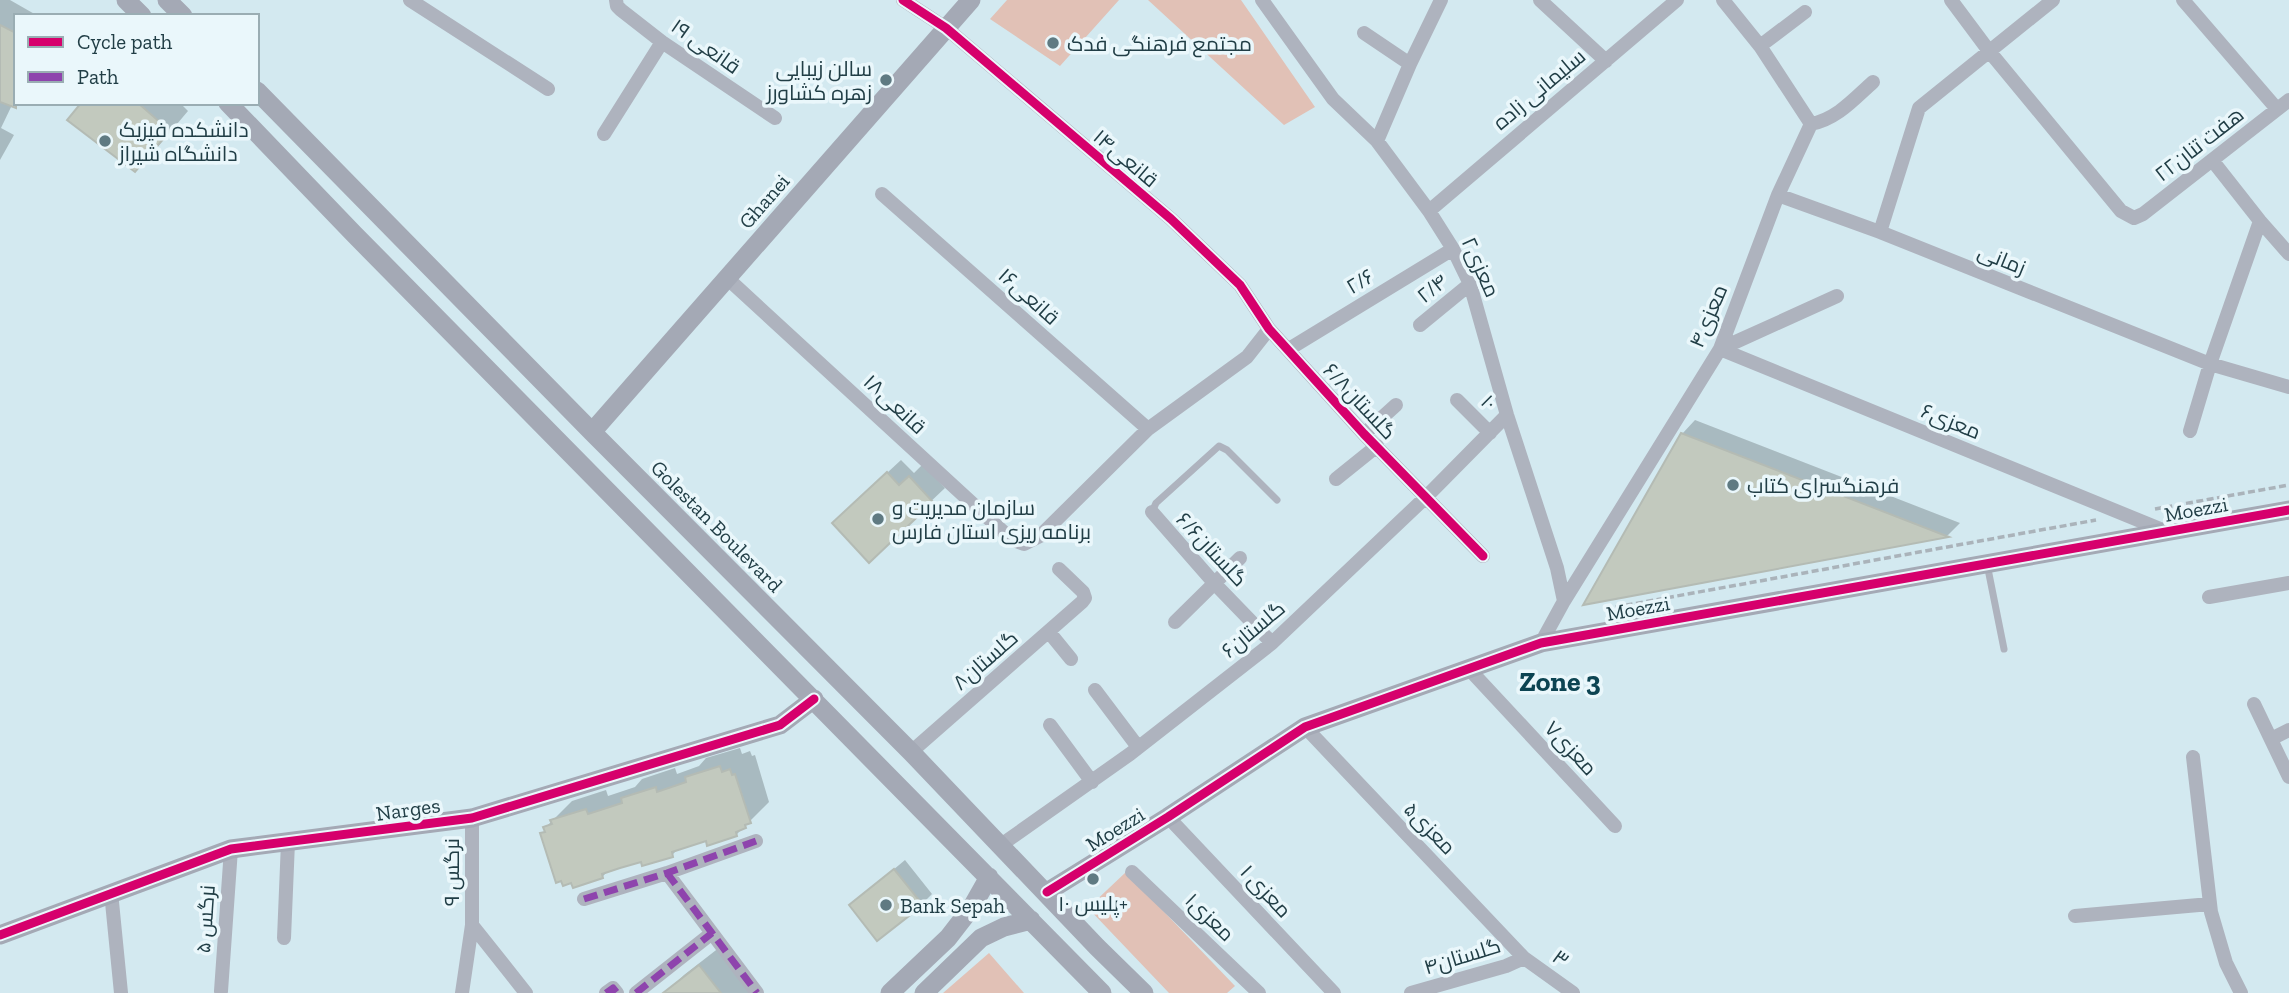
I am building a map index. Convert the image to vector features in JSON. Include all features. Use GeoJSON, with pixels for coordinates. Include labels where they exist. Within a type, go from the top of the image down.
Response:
{"type":"FeatureCollection","features":[{"type":"Feature","properties":{"kind":"street"},"geometry":{"type":"LineString","coordinates":[[126,0],[140,14]]}},
{"type":"Feature","properties":{"kind":"street"},"geometry":{"type":"LineString","coordinates":[[167,0],[181,14]]}},
{"type":"Feature","properties":{"kind":"street"},"geometry":{"type":"LineString","coordinates":[[410,0],[548,89]]}},
{"type":"Feature","properties":{"kind":"street","name":"۱۴قانعی"},"geometry":{"type":"LineString","coordinates":[[903,0],[946,28],[1171,219],[1240,285],[1269,329]]}},
{"type":"Feature","properties":{"kind":"street","name":"Ghanei"},"geometry":{"type":"LineString","coordinates":[[592,432],[971,0]]}},
{"type":"Feature","properties":{"kind":"street","name":"۲معزی"},"geometry":{"type":"LineString","coordinates":[[1262,0],[1333,99],[1377,142],[1429,211],[1453,249],[1470,284],[1507,415],[1557,568],[1564,601]]}},
{"type":"Feature","properties":{"kind":"street"},"geometry":{"type":"LineString","coordinates":[[1540,0],[1606,61]]}},
{"type":"Feature","properties":{"kind":"street","name":"سلیمانی زاده"},"geometry":{"type":"LineString","coordinates":[[1429,211],[1677,0]]}},
{"type":"Feature","properties":{"kind":"street"},"geometry":{"type":"LineString","coordinates":[[1723,0],[1760,46],[1811,124],[1825,121],[1842,110],[1873,82]]}},
{"type":"Feature","properties":{"kind":"street"},"geometry":{"type":"LineString","coordinates":[[1951,0],[1989,51]]}},
{"type":"Feature","properties":{"kind":"street"},"geometry":{"type":"LineString","coordinates":[[1880,232],[1919,108],[2053,0]]}},
{"type":"Feature","properties":{"kind":"street"},"geometry":{"type":"LineString","coordinates":[[2183,0],[2283,104]]}},
{"type":"Feature","properties":{"kind":"street"},"geometry":{"type":"LineString","coordinates":[[1377,142],[1438,2]]}},
{"type":"Feature","properties":{"kind":"street","name":"قانعی ۱۹"},"geometry":{"type":"LineString","coordinates":[[616,3],[662,42],[775,118]]}},
{"type":"Feature","properties":{"kind":"street"},"geometry":{"type":"LineString","coordinates":[[1760,46],[1805,12]]}},
{"type":"Feature","properties":{"kind":"street"},"geometry":{"type":"LineString","coordinates":[[1364,33],[1410,64]]}},
{"type":"Feature","properties":{"kind":"street"},"geometry":{"type":"LineString","coordinates":[[604,134],[662,42]]}},
{"type":"Feature","properties":{"kind":"street","name":"۲۲هفت تنان"},"geometry":{"type":"LineString","coordinates":[[1989,51],[2121,211],[2134,218],[2143,214],[2283,104]]}},
{"type":"Feature","properties":{"kind":"street","name":"Golestan Boulevard"},"geometry":{"type":"LineString","coordinates":[[259,93],[911,752],[1136,990]]}},
{"type":"Feature","properties":{"kind":"street"},"geometry":{"type":"LineString","coordinates":[[230,105],[1102,993]]}},
{"type":"Feature","properties":{"kind":"street","name":"۴معزی"},"geometry":{"type":"LineString","coordinates":[[1541,643],[1564,601],[1720,349],[1778,195],[1811,124]]}},
{"type":"Feature","properties":{"kind":"street"},"geometry":{"type":"LineString","coordinates":[[2212,160],[2259,221],[2289,254]]}},
{"type":"Feature","properties":{"kind":"street","name":"۱۶قانعی"},"geometry":{"type":"LineString","coordinates":[[882,194],[1148,429]]}},
{"type":"Feature","properties":{"kind":"street","name":"زمانی"},"geometry":{"type":"LineString","coordinates":[[1778,195],[1880,232],[2210,364],[2289,387]]}},
{"type":"Feature","properties":{"kind":"street"},"geometry":{"type":"LineString","coordinates":[[354,234],[374,211]]}},
{"type":"Feature","properties":{"kind":"street"},"geometry":{"type":"LineString","coordinates":[[2190,431],[2259,221]]}},
{"type":"Feature","properties":{"kind":"street","name":"۲/۶"},"geometry":{"type":"LineString","coordinates":[[1289,349],[1453,249]]}},
{"type":"Feature","properties":{"kind":"street","name":"۱۸قانعی"},"geometry":{"type":"LineString","coordinates":[[727,278],[1011,539],[1024,544],[1040,536],[1148,429]]}},
{"type":"Feature","properties":{"kind":"street","name":"۲/۴"},"geometry":{"type":"LineString","coordinates":[[1420,325],[1470,284]]}},
{"type":"Feature","properties":{"kind":"street"},"geometry":{"type":"LineString","coordinates":[[1720,349],[1837,296]]}},
{"type":"Feature","properties":{"kind":"street"},"geometry":{"type":"LineString","coordinates":[[1148,429],[1247,357],[1269,329]]}},
{"type":"Feature","properties":{"kind":"street","name":"۶/۸گلستان"},"geometry":{"type":"LineString","coordinates":[[1269,329],[1364,434],[1483,556]]}},
{"type":"Feature","properties":{"kind":"street","name":"۶معزی"},"geometry":{"type":"LineString","coordinates":[[1720,349],[2166,532]]}},
{"type":"Feature","properties":{"kind":"street","name":"۱۰"},"geometry":{"type":"LineString","coordinates":[[1457,400],[1490,433]]}},
{"type":"Feature","properties":{"kind":"street"},"geometry":{"type":"LineString","coordinates":[[1364,434],[1396,405]]}},
{"type":"Feature","properties":{"kind":"street","name":"گلستان۶"},"geometry":{"type":"LineString","coordinates":[[1001,845],[1138,747],[1272,643],[1427,496],[1507,415]]}},
{"type":"Feature","properties":{"kind":"street"},"geometry":{"type":"LineString","coordinates":[[1336,479],[1377,446]]}},
{"type":"Feature","properties":{"kind":"street","name":"Moezzi"},"geometry":{"type":"LineString","coordinates":[[1046,892],[1168,817],[1305,727],[1541,643],[2289,510]]}},
{"type":"Feature","properties":{"kind":"street","name":"۶/۶گلستان"},"geometry":{"type":"LineString","coordinates":[[1152,512],[1215,584],[1272,643]]}},
{"type":"Feature","properties":{"kind":"street"},"geometry":{"type":"LineString","coordinates":[[1175,622],[1240,558]]}},
{"type":"Feature","properties":{"kind":"street","name":"گلستان۸"},"geometry":{"type":"LineString","coordinates":[[911,752],[1085,598],[1083,592],[1059,569]]}},
{"type":"Feature","properties":{"kind":"street"},"geometry":{"type":"LineString","coordinates":[[2209,597],[2289,583]]}},
{"type":"Feature","properties":{"kind":"street"},"geometry":{"type":"LineString","coordinates":[[1049,632],[1071,659]]}},
{"type":"Feature","properties":{"kind":"street","name":"۷معزی"},"geometry":{"type":"LineString","coordinates":[[1469,669],[1615,826]]}},
{"type":"Feature","properties":{"kind":"street"},"geometry":{"type":"LineString","coordinates":[[1095,690],[1138,747]]}},
{"type":"Feature","properties":{"kind":"street","name":"Narges"},"geometry":{"type":"LineString","coordinates":[[0,934],[231,849],[472,818],[780,725],[814,699]]}},
{"type":"Feature","properties":{"kind":"street"},"geometry":{"type":"LineString","coordinates":[[2255,704],[2289,777]]}},
{"type":"Feature","properties":{"kind":"street"},"geometry":{"type":"LineString","coordinates":[[1050,725],[1091,782]]}},
{"type":"Feature","properties":{"kind":"street","name":"۵معزی"},"geometry":{"type":"LineString","coordinates":[[1305,727],[1524,958]]}},
{"type":"Feature","properties":{"kind":"street"},"geometry":{"type":"LineString","coordinates":[[2271,739],[2289,730]]}},
{"type":"Feature","properties":{"kind":"street"},"geometry":{"type":"LineString","coordinates":[[2193,757],[2210,904],[2226,963],[2241,993]]}},
{"type":"Feature","properties":{"kind":"street","name":"معزی ۱"},"geometry":{"type":"LineString","coordinates":[[1168,817],[1334,993]]}},
{"type":"Feature","properties":{"kind":"street","name":"۹ نرگس"},"geometry":{"type":"LineString","coordinates":[[462,993],[472,925],[472,818]]}},
{"type":"Feature","properties":{"kind":"street"},"geometry":{"type":"LineString","coordinates":[[584,899],[756,841]]}},
{"type":"Feature","properties":{"kind":"street"},"geometry":{"type":"LineString","coordinates":[[284,938],[288,842]]}},
{"type":"Feature","properties":{"kind":"street","name":"۵ نرگس"},"geometry":{"type":"LineString","coordinates":[[221,991],[231,849]]}},
{"type":"Feature","properties":{"kind":"street","name":"۱معزی"},"geometry":{"type":"LineString","coordinates":[[1132,872],[1259,993]]}},
{"type":"Feature","properties":{"kind":"street"},"geometry":{"type":"LineString","coordinates":[[667,873],[757,993]]}},
{"type":"Feature","properties":{"kind":"street"},"geometry":{"type":"LineString","coordinates":[[890,993],[948,938],[972,907],[989,877]]}},
{"type":"Feature","properties":{"kind":"street"},"geometry":{"type":"LineString","coordinates":[[111,892],[121,993]]}},
{"type":"Feature","properties":{"kind":"street"},"geometry":{"type":"LineString","coordinates":[[2075,916],[2210,904]]}},
{"type":"Feature","properties":{"kind":"street"},"geometry":{"type":"LineString","coordinates":[[924,993],[981,938],[1004,927],[1031,920]]}},
{"type":"Feature","properties":{"kind":"street"},"geometry":{"type":"LineString","coordinates":[[472,925],[526,993]]}},
{"type":"Feature","properties":{"kind":"street"},"geometry":{"type":"LineString","coordinates":[[636,993],[712,933]]}},
{"type":"Feature","properties":{"kind":"street"},"geometry":{"type":"LineString","coordinates":[[948,938],[965,954]]}},
{"type":"Feature","properties":{"kind":"street","name":"گلستان۴"},"geometry":{"type":"LineString","coordinates":[[1411,993],[1506,967],[1524,958]]}},
{"type":"Feature","properties":{"kind":"street","name":"۳"},"geometry":{"type":"LineString","coordinates":[[1524,958],[1573,993]]}},
{"type":"Feature","properties":{"kind":"street"},"geometry":{"type":"LineString","coordinates":[[606,993],[612,988],[617,993]]}},
{"type":"Feature","properties":{"kind":"lane"},"geometry":{"type":"LineString","coordinates":[[1152,512],[1156,503],[1219,446],[1227,450],[1277,500]]}},
{"type":"Feature","properties":{"kind":"lane"},"geometry":{"type":"LineString","coordinates":[[1987,564],[2004,649]]}},
{"type":"Feature","properties":{"kind":"path"},"geometry":{"type":"LineString","coordinates":[[1605,609],[2289,485]]}},
{"type":"Feature","properties":{"kind":"shaded area","name":"مجتمع فرهنگی فدک"},"geometry":{"type":"Polygon","coordinates":[[[1007,0],[1119,0],[1060,66],[990,19],[1007,0]]]}},
{"type":"Feature","properties":{"kind":"shaded area"},"geometry":{"type":"Polygon","coordinates":[[[1148,0],[1241,0],[1315,107],[1284,125],[1148,0]]]}},
{"type":"Feature","properties":{"kind":"shaded area"},"geometry":{"type":"Polygon","coordinates":[[[1126,872],[1235,986],[1227,993],[1169,993],[1088,908],[1126,872]]]}},
{"type":"Feature","properties":{"kind":"shaded area"},"geometry":{"type":"Polygon","coordinates":[[[989,953],[1024,993],[943,993],[989,953]]]}},
{"type":"Feature","properties":{"kind":"building"},"geometry":{"type":"Polygon","coordinates":[[[0,25],[14,32],[16,108],[0,102],[0,25]]]}},
{"type":"Feature","properties":{"kind":"building"},"geometry":{"type":"Polygon","coordinates":[[[79,105],[140,105],[170,131],[135,172],[67,120],[79,105]]]}},
{"type":"Feature","properties":{"kind":"building","name":"فرهنگسرای کتاب"},"geometry":{"type":"Polygon","coordinates":[[[1681,433],[1949,537],[1583,605],[1681,433]]]}},
{"type":"Feature","properties":{"kind":"building","name":"سازمان مدیریت و برنامه ریزی استان فارس"},"geometry":{"type":"Polygon","coordinates":[[[887,472],[899,485],[909,476],[933,502],[869,563],[832,523],[887,472]]]}},
{"type":"Feature","properties":{"kind":"building"},"geometry":{"type":"Polygon","coordinates":[[[720,766],[722,772],[730,769],[732,775],[735,774],[751,823],[736,832],[737,836],[707,846],[706,841],[672,852],[673,857],[642,866],[641,862],[620,868],[602,874],[603,878],[573,888],[571,883],[563,886],[561,881],[556,883],[540,833],[545,832],[543,827],[552,824],[550,820],[586,809],[588,814],[622,803],[621,798],[656,787],[657,792],[686,782],[685,777],[720,766]]]}},
{"type":"Feature","properties":{"kind":"building","name":"Bank Sepah"},"geometry":{"type":"Polygon","coordinates":[[[894,869],[923,905],[877,941],[849,905],[894,869]]]}},
{"type":"Feature","properties":{"kind":"building"},"geometry":{"type":"Polygon","coordinates":[[[699,965],[721,993],[663,993],[699,965]]]}},
{"type":"Feature","properties":{"kind":"marked path"},"geometry":{"type":"LineString","coordinates":[[584,899],[756,841]]}},
{"type":"Feature","properties":{"kind":"marked path"},"geometry":{"type":"LineString","coordinates":[[667,873],[757,993]]}},
{"type":"Feature","properties":{"kind":"marked path"},"geometry":{"type":"LineString","coordinates":[[636,993],[712,933]]}},
{"type":"Feature","properties":{"kind":"marked path"},"geometry":{"type":"LineString","coordinates":[[606,993],[613,988],[617,993]]}},
{"type":"Feature","properties":{"kind":"cycle path"},"geometry":{"type":"LineString","coordinates":[[903,0],[946,28],[1171,219],[1240,285],[1269,329],[1364,434],[1483,556]]}},
{"type":"Feature","properties":{"kind":"cycle path"},"geometry":{"type":"LineString","coordinates":[[1047,892],[1305,727],[1541,643],[2289,510]]}},
{"type":"Feature","properties":{"kind":"cycle path"},"geometry":{"type":"LineString","coordinates":[[0,935],[231,849],[472,818],[780,725],[814,699]]}},
{"type":"Feature","properties":{"kind":"place","name":"مجتمع فرهنگی فدک"},"geometry":{"type":"Point","coordinates":[1053,43]}},
{"type":"Feature","properties":{"kind":"place","name":"سالن زیبایی زهره کشاورز"},"geometry":{"type":"Point","coordinates":[886,80]}},
{"type":"Feature","properties":{"kind":"place","name":"دانشکده فیزیک دانشگاه شیراز"},"geometry":{"type":"Point","coordinates":[105,141]}},
{"type":"Feature","properties":{"kind":"place","name":"فرهنگسرای کتاب"},"geometry":{"type":"Point","coordinates":[1733,485]}},
{"type":"Feature","properties":{"kind":"place","name":"سازمان مدیریت و برنامه ریزی استان فارس"},"geometry":{"type":"Point","coordinates":[878,519]}},
{"type":"Feature","properties":{"kind":"place","name":"پلیس ۱۰+"},"geometry":{"type":"Point","coordinates":[1093,879]}},
{"type":"Feature","properties":{"kind":"place","name":"Bank Sepah"},"geometry":{"type":"Point","coordinates":[886,905]}},
{"type":"Feature","properties":{"kind":"district","name":"Zone 3"},"geometry":{"type":"Point","coordinates":[1560,681]}}]}
